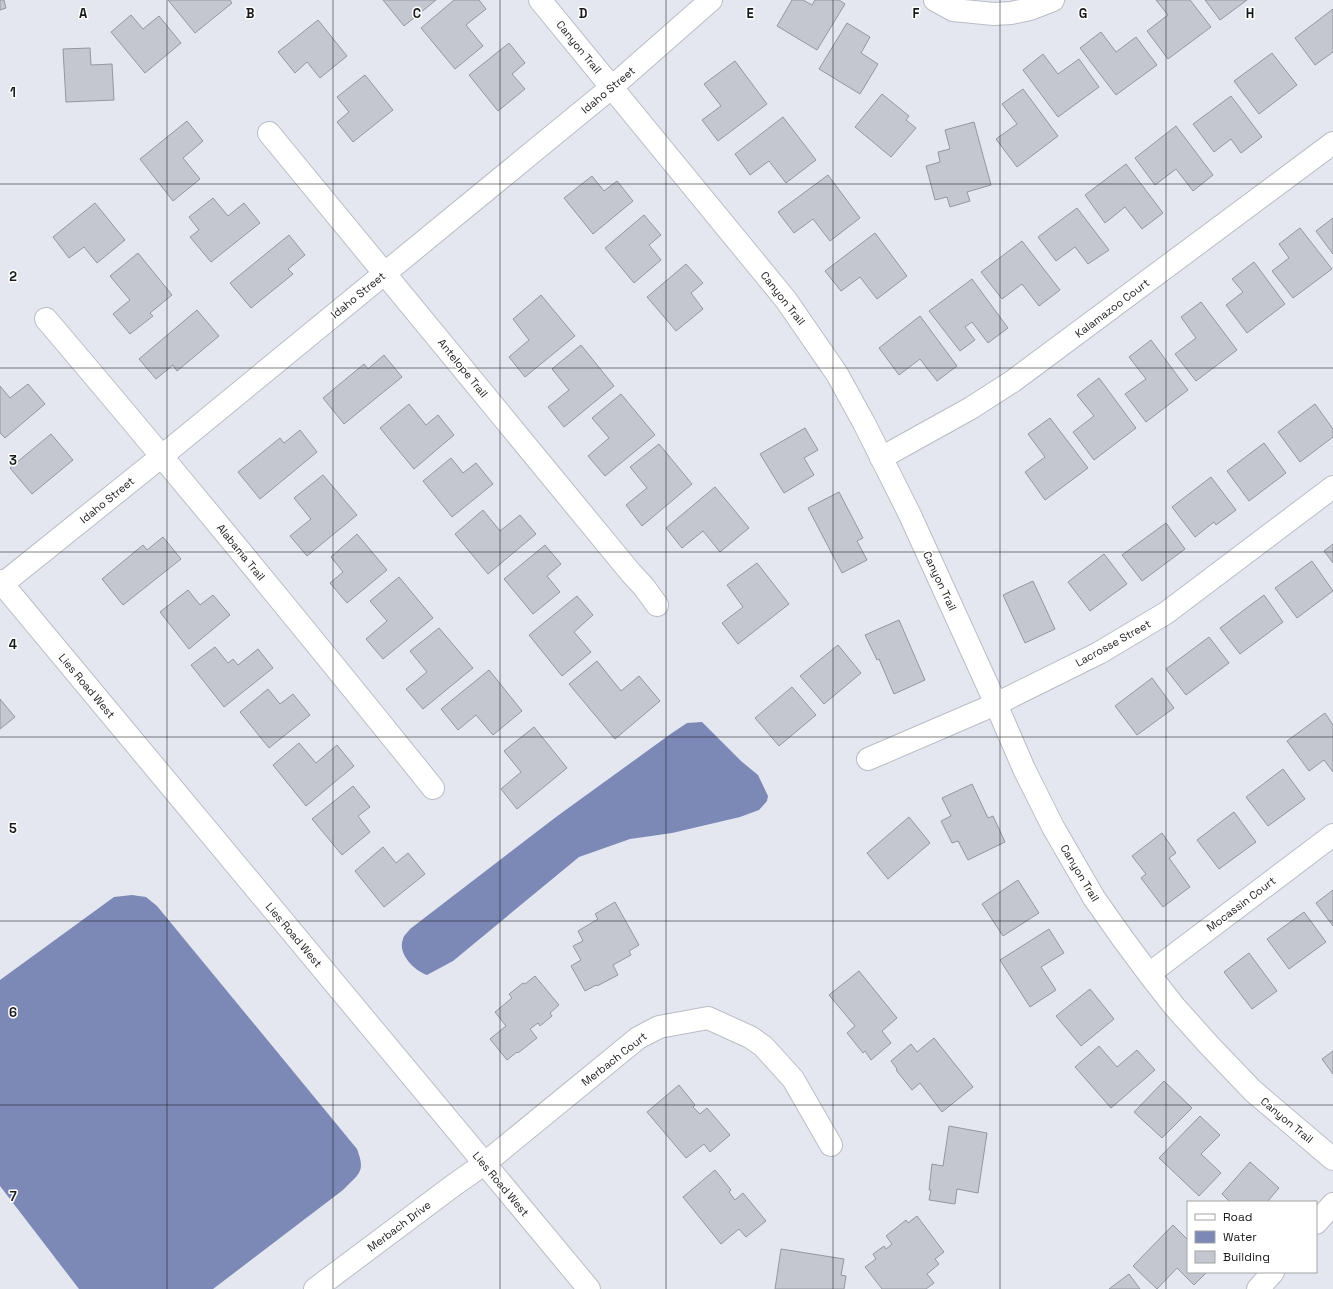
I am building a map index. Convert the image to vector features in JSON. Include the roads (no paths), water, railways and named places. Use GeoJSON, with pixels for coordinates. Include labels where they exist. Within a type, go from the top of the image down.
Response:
{"type":"FeatureCollection","features":[{"type":"Feature","properties":{"kind":"street","name":"Canyon Trail"},"geometry":{"type":"LineString","coordinates":[[540,0],[786,300],[837,374],[864,423],[913,522],[1024,769],[1073,863],[1098,904],[1122,939],[1174,1006],[1230,1068],[1253,1091],[1333,1159]]}},
{"type":"Feature","properties":{"kind":"street","name":"Idaho Street"},"geometry":{"type":"LineString","coordinates":[[1,583],[162,456],[612,87],[711,0]]}},
{"type":"Feature","properties":{"kind":"street"},"geometry":{"type":"LineString","coordinates":[[935,0],[953,10],[1011,14],[1030,9],[1053,0]]}},
{"type":"Feature","properties":{"kind":"street","name":"Antelope Trail"},"geometry":{"type":"LineString","coordinates":[[269,133],[644,587],[657,605]]}},
{"type":"Feature","properties":{"kind":"street","name":"Kalamazoo Court"},"geometry":{"type":"LineString","coordinates":[[881,458],[971,408],[1013,381],[1333,143]]}},
{"type":"Feature","properties":{"kind":"street","name":"Alabama Trail"},"geometry":{"type":"LineString","coordinates":[[46,319],[162,456],[341,673],[433,788]]}},
{"type":"Feature","properties":{"kind":"street","name":"Lacrosse Street"},"geometry":{"type":"LineString","coordinates":[[868,759],[996,704],[1099,653],[1166,613],[1333,487]]}},
{"type":"Feature","properties":{"kind":"street","name":"Lies Road West"},"geometry":{"type":"LineString","coordinates":[[1,583],[589,1289]]}},
{"type":"Feature","properties":{"kind":"street","name":"Mocassin Court"},"geometry":{"type":"LineString","coordinates":[[1149,974],[1333,835]]}},
{"type":"Feature","properties":{"kind":"street","name":"Merbach Court"},"geometry":{"type":"LineString","coordinates":[[484,1164],[638,1038],[659,1027],[708,1018],[750,1037],[763,1046],[792,1079],[831,1145]]}},
{"type":"Feature","properties":{"kind":"street","name":"Merbach Drive"},"geometry":{"type":"LineString","coordinates":[[315,1289],[448,1189],[484,1164]]}},
{"type":"Feature","properties":{"kind":"street"},"geometry":{"type":"LineString","coordinates":[[1317,1222],[1333,1204]]}},
{"type":"Feature","properties":{"kind":"street"},"geometry":{"type":"LineString","coordinates":[[1258,1289],[1272,1273]]}},
{"type":"Feature","properties":{"kind":"water"},"geometry":{"type":"Polygon","coordinates":[[[702,722],[741,761],[758,775],[768,796],[767,801],[759,810],[740,817],[672,833],[630,839],[579,857],[453,961],[427,975],[417,970],[408,961],[402,945],[405,935],[410,929],[556,817],[672,733],[687,723],[702,722]]]}},
{"type":"Feature","properties":{"kind":"water"},"geometry":{"type":"Polygon","coordinates":[[[132,895],[146,897],[157,906],[357,1149],[360,1157],[361,1168],[357,1176],[343,1190],[213,1289],[79,1289],[0,1186],[0,980],[114,897],[132,895]]]}}]}
